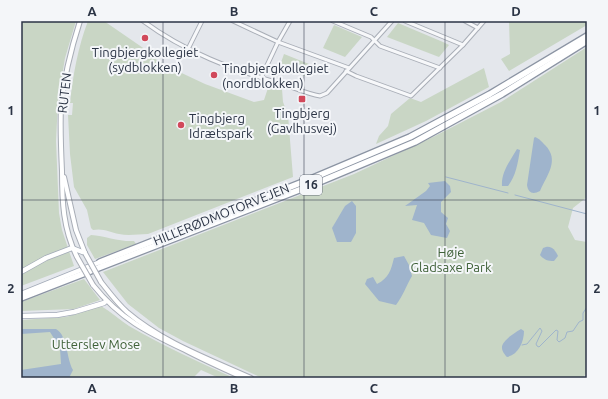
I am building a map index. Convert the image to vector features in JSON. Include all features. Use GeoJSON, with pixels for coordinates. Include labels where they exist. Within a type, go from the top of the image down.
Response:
{"type":"FeatureCollection","features":[{"type":"Feature","properties":{"kind":"highway","name":"HILLERØDMOTORVEJEN"},"geometry":{"type":"LineString","coordinates":[[100,262],[410,137],[490,94],[587,36]]}},
{"type":"Feature","properties":{"kind":"highway","name":"HILLERØDMOTORVEJEN"},"geometry":{"type":"LineString","coordinates":[[21,298],[317,183],[415,142],[502,94],[587,41]]}},
{"type":"Feature","properties":{"kind":"main road"},"geometry":{"type":"LineString","coordinates":[[21,272],[46,258],[72,248],[85,253]]}},
{"type":"Feature","properties":{"kind":"main road","name":"HILLERØDMOTORVEJEN"},"geometry":{"type":"LineString","coordinates":[[21,294],[100,262]]}},
{"type":"Feature","properties":{"kind":"main road"},"geometry":{"type":"LineString","coordinates":[[21,316],[57,315],[74,312],[104,303],[106,301]]}},
{"type":"Feature","properties":{"kind":"street","name":"RUTEN"},"geometry":{"type":"LineString","coordinates":[[80,21],[69,60],[61,113],[62,205],[64,222],[72,248],[93,285],[106,301],[131,322],[146,331],[244,378]]}},
{"type":"Feature","properties":{"kind":"street"},"geometry":{"type":"LineString","coordinates":[[143,21],[156,31],[188,49],[228,66],[316,96],[324,95],[392,21]]}},
{"type":"Feature","properties":{"kind":"street"},"geometry":{"type":"LineString","coordinates":[[188,49],[202,21]]}},
{"type":"Feature","properties":{"kind":"street"},"geometry":{"type":"LineString","coordinates":[[234,21],[278,42],[348,70],[356,76],[410,96],[463,46],[484,21]]}},
{"type":"Feature","properties":{"kind":"street"},"geometry":{"type":"LineString","coordinates":[[261,78],[290,21]]}},
{"type":"Feature","properties":{"kind":"street"},"geometry":{"type":"LineString","coordinates":[[333,21],[371,37],[380,46],[440,68]]}},
{"type":"Feature","properties":{"kind":"street"},"geometry":{"type":"LineString","coordinates":[[404,21],[463,46]]}},
{"type":"Feature","properties":{"kind":"street"},"geometry":{"type":"LineString","coordinates":[[465,21],[478,28]]}},
{"type":"Feature","properties":{"kind":"street","name":"RUTEN"},"geometry":{"type":"LineString","coordinates":[[61,167],[76,230],[85,253],[101,282],[108,290],[127,311],[154,331],[251,378]]}},
{"type":"Feature","properties":{"kind":"street"},"geometry":{"type":"LineString","coordinates":[[106,301],[108,290]]}},
{"type":"Feature","properties":{"kind":"green space"},"geometry":{"type":"Polygon","coordinates":[[[21,21],[76,21],[65,58],[58,101],[56,141],[59,213],[62,230],[74,266],[21,286],[21,21]]]}},
{"type":"Feature","properties":{"kind":"green space","name":"Tingbjerg Idrætspark"},"geometry":{"type":"Polygon","coordinates":[[[88,21],[104,21],[149,52],[148,55],[171,68],[205,84],[254,102],[264,100],[269,85],[282,89],[283,102],[288,115],[293,177],[148,234],[126,235],[103,230],[93,230],[91,228],[87,210],[74,187],[70,154],[68,115],[72,115],[73,103],[70,103],[74,72],[81,41],[88,21]]]}},
{"type":"Feature","properties":{"kind":"green space"},"geometry":{"type":"Polygon","coordinates":[[[509,21],[587,21],[587,25],[509,71],[501,59],[510,54],[509,21]]]}},
{"type":"Feature","properties":{"kind":"green space"},"geometry":{"type":"Polygon","coordinates":[[[398,23],[449,45],[439,57],[387,37],[398,23]]]}},
{"type":"Feature","properties":{"kind":"green space"},"geometry":{"type":"Polygon","coordinates":[[[334,25],[362,37],[345,57],[323,48],[334,25]]]}},
{"type":"Feature","properties":{"kind":"green space","name":"Høje Gladsaxe Park"},"geometry":{"type":"Polygon","coordinates":[[[587,47],[587,197],[573,208],[568,227],[575,240],[587,242],[587,372],[583,378],[262,378],[183,341],[159,328],[128,304],[103,272],[354,174],[435,136],[501,102],[587,47]]]}},
{"type":"Feature","properties":{"kind":"green space"},"geometry":{"type":"Polygon","coordinates":[[[284,54],[309,64],[305,76],[279,68],[284,54]]]}},
{"type":"Feature","properties":{"kind":"green space"},"geometry":{"type":"Polygon","coordinates":[[[484,68],[489,87],[426,121],[376,144],[379,136],[388,126],[391,114],[410,98],[421,102],[484,68]]]}},
{"type":"Feature","properties":{"kind":"green space"},"geometry":{"type":"Polygon","coordinates":[[[91,235],[123,241],[134,241],[136,244],[95,259],[87,245],[87,238],[91,235]]]}},
{"type":"Feature","properties":{"kind":"green space"},"geometry":{"type":"Polygon","coordinates":[[[84,279],[100,300],[74,309],[21,311],[21,302],[84,279]]]}},
{"type":"Feature","properties":{"kind":"green space","name":"Utterslev Mose"},"geometry":{"type":"Polygon","coordinates":[[[101,306],[129,326],[181,354],[234,378],[219,378],[201,370],[193,378],[21,378],[21,320],[66,317],[101,306]]]}},
{"type":"Feature","properties":{"kind":"water"},"geometry":{"type":"Polygon","coordinates":[[[535,137],[545,145],[552,156],[552,162],[549,173],[540,191],[533,193],[528,190],[527,185],[535,137]]]}},
{"type":"Feature","properties":{"kind":"water"},"geometry":{"type":"Polygon","coordinates":[[[517,149],[520,150],[515,173],[508,186],[502,186],[504,171],[517,149]]]}},
{"type":"Feature","properties":{"kind":"water"},"geometry":{"type":"Polygon","coordinates":[[[445,181],[450,186],[451,192],[441,202],[441,212],[448,218],[446,224],[450,231],[447,238],[431,235],[424,223],[412,220],[417,205],[405,206],[426,191],[430,186],[428,183],[445,181]]]}},
{"type":"Feature","properties":{"kind":"water"},"geometry":{"type":"Polygon","coordinates":[[[352,201],[356,206],[356,233],[351,242],[337,242],[332,228],[345,206],[352,201]]]}},
{"type":"Feature","properties":{"kind":"water"},"geometry":{"type":"Polygon","coordinates":[[[543,248],[552,248],[557,254],[558,256],[554,261],[546,260],[540,255],[543,248]]]}},
{"type":"Feature","properties":{"kind":"water"},"geometry":{"type":"Polygon","coordinates":[[[404,256],[409,265],[412,276],[401,298],[396,305],[379,301],[365,284],[367,279],[373,277],[377,284],[381,282],[389,273],[394,258],[404,256]]]}},
{"type":"Feature","properties":{"kind":"water"},"geometry":{"type":"Polygon","coordinates":[[[21,329],[56,329],[60,332],[65,342],[73,370],[69,378],[21,378],[21,370],[61,364],[60,348],[50,332],[21,334],[21,329]]]}},
{"type":"Feature","properties":{"kind":"water"},"geometry":{"type":"Polygon","coordinates":[[[521,329],[524,331],[522,344],[514,354],[507,357],[502,350],[502,345],[509,337],[521,329]]]}},
{"type":"Feature","properties":{"kind":"waterway"},"geometry":{"type":"LineString","coordinates":[[446,177],[508,193]]}},
{"type":"Feature","properties":{"kind":"waterway"},"geometry":{"type":"LineString","coordinates":[[515,195],[587,214]]}},
{"type":"Feature","properties":{"kind":"waterway"},"geometry":{"type":"LineString","coordinates":[[522,345],[527,344],[540,328],[542,331],[536,344],[537,346],[539,347],[556,330],[558,331],[557,340],[559,342],[565,338],[567,332],[573,331],[579,322],[583,320],[583,313],[587,307]]}},
{"type":"Feature","properties":{"kind":"place","name":"Tingbjergkollegiet (sydblokken)"},"geometry":{"type":"Point","coordinates":[145,38]}},
{"type":"Feature","properties":{"kind":"place","name":"Tingbjergkollegiet (nordblokken)"},"geometry":{"type":"Point","coordinates":[214,75]}},
{"type":"Feature","properties":{"kind":"place","name":"Tingbjerg (Gavlhusvej)"},"geometry":{"type":"Point","coordinates":[302,99]}},
{"type":"Feature","properties":{"kind":"place","name":"Tingbjerg Idrætspark"},"geometry":{"type":"Point","coordinates":[181,125]}}]}
